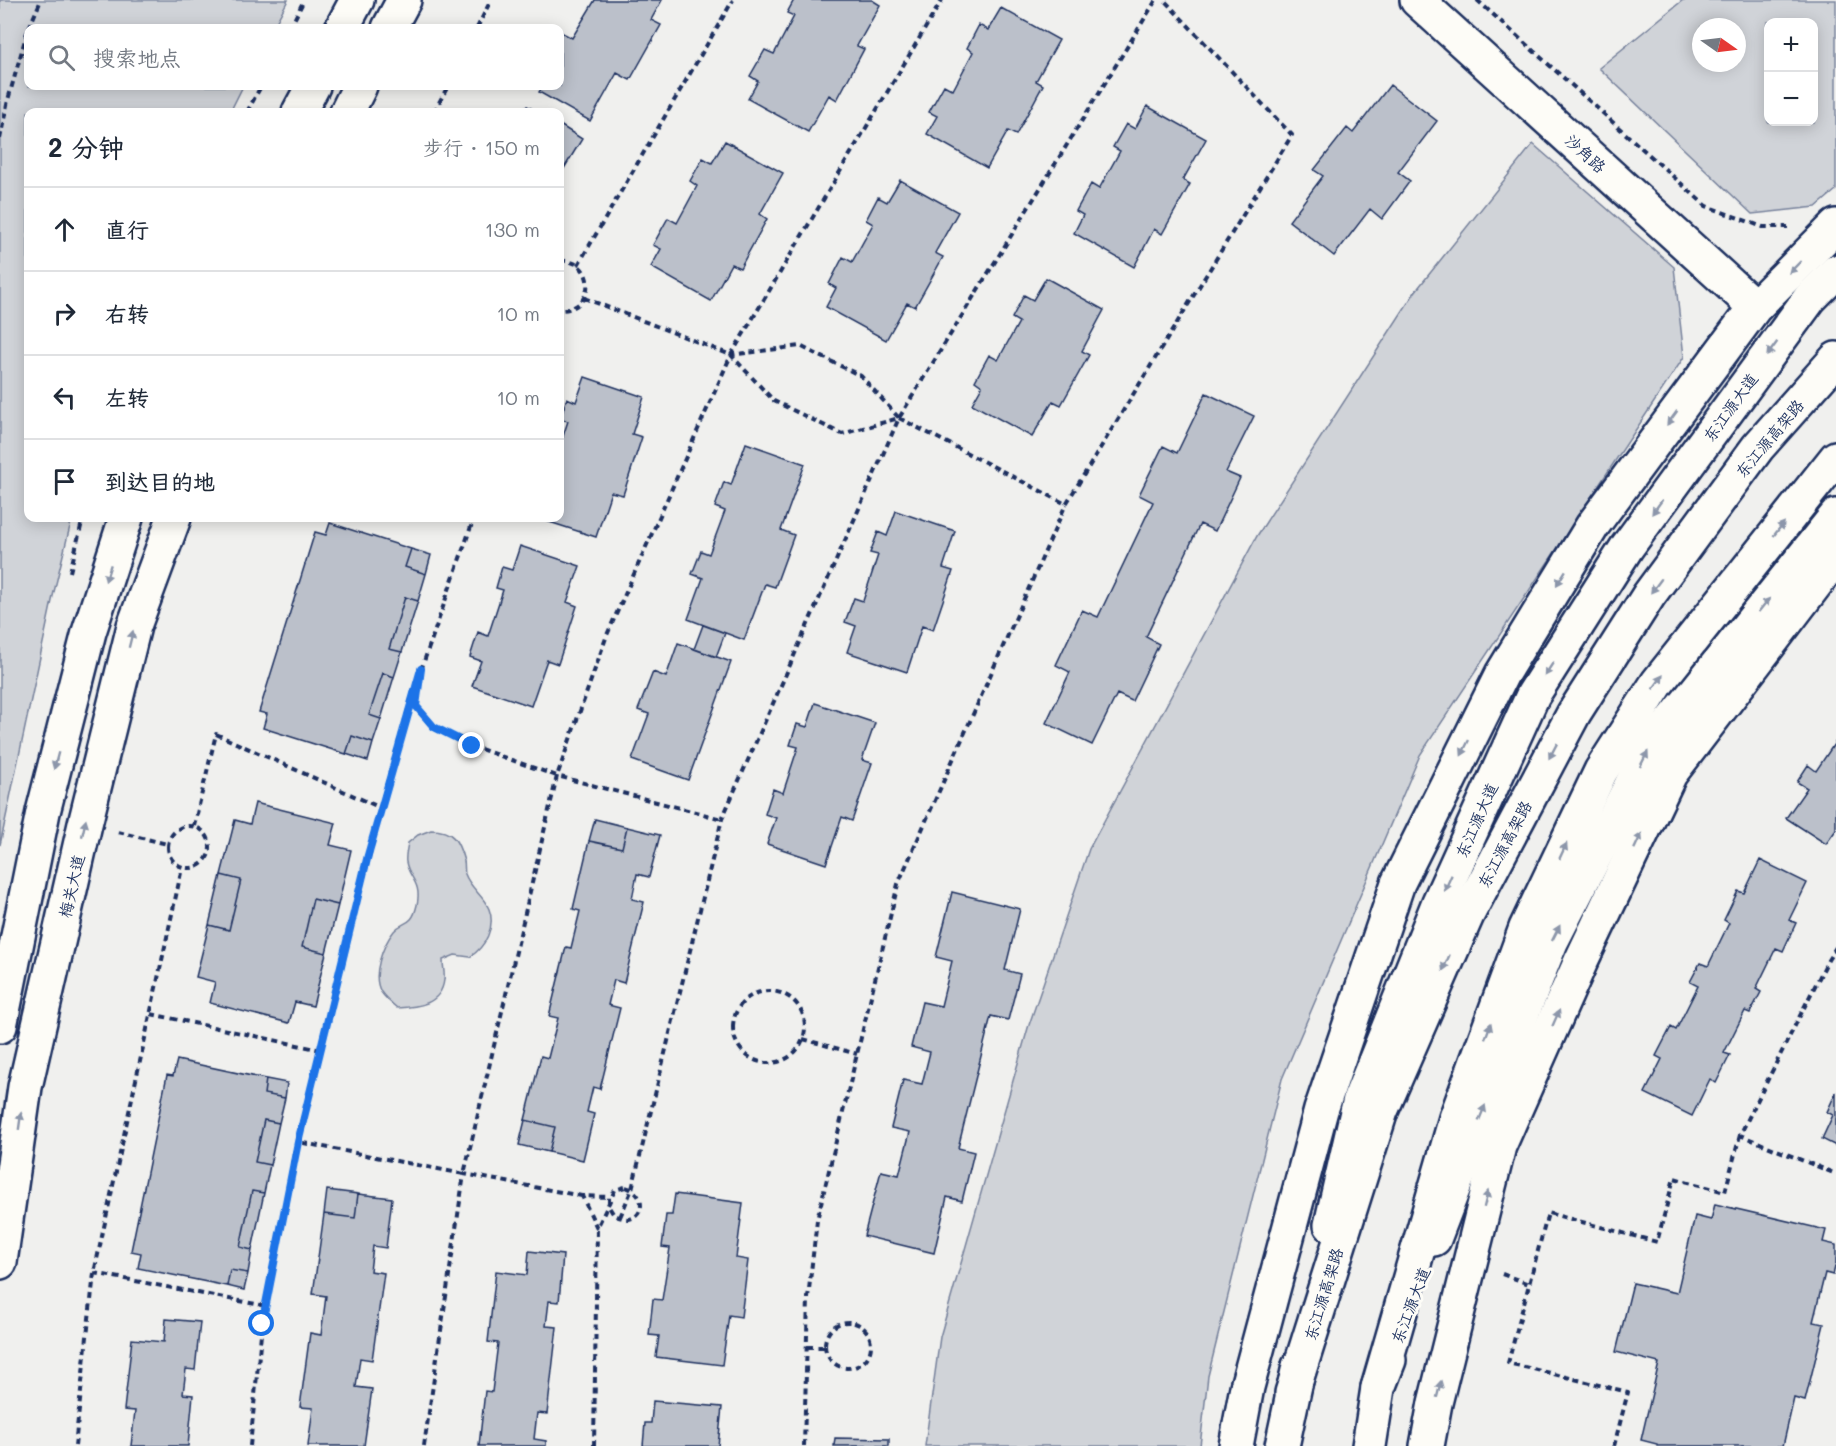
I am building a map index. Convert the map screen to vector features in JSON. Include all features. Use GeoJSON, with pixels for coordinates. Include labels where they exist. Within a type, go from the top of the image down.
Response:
{"type":"FeatureCollection","features":[{"type":"Feature","properties":{"kind":"main road"},"geometry":{"type":"LineString","coordinates":[[344,24],[357,0]]}},
{"type":"Feature","properties":{"kind":"main road"},"geometry":{"type":"LineString","coordinates":[[391,24],[404,0]]}},
{"type":"Feature","properties":{"kind":"main road","name":"沙角路"},"geometry":{"type":"LineString","coordinates":[[1417,0],[1755,307]]}},
{"type":"Feature","properties":{"kind":"main road"},"geometry":{"type":"LineString","coordinates":[[301,108],[311,90]]}},
{"type":"Feature","properties":{"kind":"main road"},"geometry":{"type":"LineString","coordinates":[[349,108],[358,90]]}},
{"type":"Feature","properties":{"kind":"main road"},"geometry":{"type":"LineString","coordinates":[[1236,1446],[1247,1387],[1321,1110],[1398,883],[1502,674],[1607,507],[1755,307],[1836,226]]}},
{"type":"Feature","properties":{"kind":"main road","name":"东江源大道"},"geometry":{"type":"LineString","coordinates":[[1282,1446],[1292,1393],[1360,1099],[1439,902],[1533,695],[1627,547],[1810,298],[1836,272]]}},
{"type":"Feature","properties":{"kind":"main road","name":"东江源高架路"},"geometry":{"type":"LineString","coordinates":[[1292,1393],[1381,1111],[1467,915],[1574,713],[1648,595],[1758,447],[1836,360]]}},
{"type":"Feature","properties":{"kind":"main road"},"geometry":{"type":"LineString","coordinates":[[1378,1388],[1460,1107],[1526,928],[1601,771],[1658,682],[1836,458]]}},
{"type":"Feature","properties":{"kind":"main road","name":"东江源大道"},"geometry":{"type":"LineString","coordinates":[[1369,1446],[1378,1388],[1476,1129],[1551,942],[1649,750],[1836,516]]}},
{"type":"Feature","properties":{"kind":"main road"},"geometry":{"type":"LineString","coordinates":[[0,1026],[43,812],[89,632],[125,522]]}},
{"type":"Feature","properties":{"kind":"main road","name":"梅关大道"},"geometry":{"type":"LineString","coordinates":[[0,1262],[25,1087],[85,824],[134,626],[173,522]]}},
{"type":"Feature","properties":{"kind":"main road"},"geometry":{"type":"LineString","coordinates":[[1427,1446],[1435,1403],[1499,1146],[1581,961],[1670,774],[1836,557]]}},
{"type":"Feature","properties":{"kind":"path"},"geometry":{"type":"LineString","coordinates":[[31,24],[41,0]]}},
{"type":"Feature","properties":{"kind":"path"},"geometry":{"type":"LineString","coordinates":[[292,24],[304,0]]}},
{"type":"Feature","properties":{"kind":"path"},"geometry":{"type":"LineString","coordinates":[[479,24],[491,0]]}},
{"type":"Feature","properties":{"kind":"path"},"geometry":{"type":"LineString","coordinates":[[578,266],[733,0]]}},
{"type":"Feature","properties":{"kind":"path"},"geometry":{"type":"LineString","coordinates":[[424,1446],[464,1174],[557,776],[607,635],[731,355],[941,0]]}},
{"type":"Feature","properties":{"kind":"path"},"geometry":{"type":"LineString","coordinates":[[620,1217],[632,1189],[722,819],[899,418],[1156,0]]}},
{"type":"Feature","properties":{"kind":"path"},"geometry":{"type":"LineString","coordinates":[[804,1446],[808,1298],[817,1220],[898,884],[1066,504],[1292,135],[1164,0]]}},
{"type":"Feature","properties":{"kind":"path"},"geometry":{"type":"LineString","coordinates":[[1477,0],[1706,206],[1763,227],[1791,227]]}},
{"type":"Feature","properties":{"kind":"path"},"geometry":{"type":"LineString","coordinates":[[0,139],[8,100],[24,46]]}},
{"type":"Feature","properties":{"kind":"path"},"geometry":{"type":"LineString","coordinates":[[249,108],[259,90]]}},
{"type":"Feature","properties":{"kind":"path"},"geometry":{"type":"LineString","coordinates":[[436,108],[446,90]]}},
{"type":"Feature","properties":{"kind":"path"},"geometry":{"type":"LineString","coordinates":[[564,260],[568,260],[578,266],[586,275],[588,287],[584,298],[577,306],[564,310]]}},
{"type":"Feature","properties":{"kind":"path"},"geometry":{"type":"LineString","coordinates":[[584,298],[731,355],[774,401],[842,434],[899,418]]}},
{"type":"Feature","properties":{"kind":"path"},"geometry":{"type":"LineString","coordinates":[[731,355],[800,346],[861,376],[899,418],[1066,504]]}},
{"type":"Feature","properties":{"kind":"path"},"geometry":{"type":"LineString","coordinates":[[250,1446],[262,1324],[298,1142],[381,808],[421,669],[473,522]]}},
{"type":"Feature","properties":{"kind":"path"},"geometry":{"type":"LineString","coordinates":[[421,669],[416,706],[434,727],[472,746],[557,776],[722,819]]}},
{"type":"Feature","properties":{"kind":"path"},"geometry":{"type":"LineString","coordinates":[[194,826],[216,734],[381,808]]}},
{"type":"Feature","properties":{"kind":"path"},"geometry":{"type":"LineString","coordinates":[[85,824],[167,844]]}},
{"type":"Feature","properties":{"kind":"path"},"geometry":{"type":"LineString","coordinates":[[194,826],[208,837],[211,846],[209,855],[202,864],[193,868],[183,868],[174,862],[168,853],[167,844],[170,836],[177,829],[194,826]]}},
{"type":"Feature","properties":{"kind":"path"},"geometry":{"type":"LineString","coordinates":[[75,1446],[94,1273],[183,868]]}},
{"type":"Feature","properties":{"kind":"path"},"geometry":{"type":"LineString","coordinates":[[1614,1446],[1628,1392],[1508,1363],[1548,1213],[1657,1242],[1674,1178],[1725,1192],[1740,1135],[1836,947]]}},
{"type":"Feature","properties":{"kind":"path"},"geometry":{"type":"LineString","coordinates":[[763,991],[776,991],[788,996],[800,1009],[805,1027],[802,1039],[796,1050],[787,1058],[763,1063],[752,1059],[735,1041],[733,1028],[735,1015],[741,1004],[751,995],[763,991]]}},
{"type":"Feature","properties":{"kind":"path"},"geometry":{"type":"LineString","coordinates":[[151,1014],[321,1050]]}},
{"type":"Feature","properties":{"kind":"path"},"geometry":{"type":"LineString","coordinates":[[802,1039],[857,1053]]}},
{"type":"Feature","properties":{"kind":"path"},"geometry":{"type":"LineString","coordinates":[[1740,1135],[1836,1174]]}},
{"type":"Feature","properties":{"kind":"path"},"geometry":{"type":"LineString","coordinates":[[298,1142],[582,1196],[609,1197],[609,1207],[614,1215],[627,1219],[640,1210],[641,1202],[638,1194],[625,1187],[615,1190],[597,1228],[594,1446]]}},
{"type":"Feature","properties":{"kind":"path"},"geometry":{"type":"LineString","coordinates":[[582,1196],[597,1228]]}},
{"type":"Feature","properties":{"kind":"path"},"geometry":{"type":"LineString","coordinates":[[94,1273],[266,1306]]}},
{"type":"Feature","properties":{"kind":"path"},"geometry":{"type":"LineString","coordinates":[[842,1322],[862,1325],[869,1333],[872,1344],[870,1354],[864,1362],[856,1367],[846,1368],[837,1365],[829,1358],[825,1347],[826,1337],[832,1328],[842,1322]]}},
{"type":"Feature","properties":{"kind":"path"},"geometry":{"type":"LineString","coordinates":[[807,1347],[825,1347]]}},
{"type":"Feature","properties":{"kind":"shaded area"},"geometry":{"type":"Polygon","coordinates":[[[0,0],[288,0],[275,24],[24,24],[24,90],[241,90],[232,108],[24,108],[24,522],[71,522],[0,845],[0,0]]]}},
{"type":"Feature","properties":{"kind":"shaded area"},"geometry":{"type":"Polygon","coordinates":[[[1683,0],[1836,0],[1836,190],[1816,207],[1752,214],[1599,68],[1683,0]]]}},
{"type":"Feature","properties":{"kind":"shaded area"},"geometry":{"type":"Polygon","coordinates":[[[1533,144],[1674,267],[1684,357],[1420,755],[1282,1079],[1208,1376],[1200,1446],[925,1446],[940,1337],[1028,1028],[1089,849],[1257,536],[1415,292],[1533,144]]]}},
{"type":"Feature","properties":{"kind":"shaded area"},"geometry":{"type":"Polygon","coordinates":[[[431,830],[450,834],[457,842],[464,861],[467,879],[489,909],[490,929],[480,948],[470,957],[455,955],[443,960],[442,988],[433,1000],[412,1007],[397,1008],[381,992],[378,985],[378,969],[382,952],[390,937],[394,931],[413,917],[417,905],[417,886],[406,862],[408,843],[418,835],[431,830]]]}},
{"type":"Feature","properties":{"kind":"building"},"geometry":{"type":"Polygon","coordinates":[[[595,0],[662,0],[651,20],[661,25],[630,80],[617,73],[590,121],[539,92],[540,90],[564,90],[564,34],[572,38],[595,0]]]}},
{"type":"Feature","properties":{"kind":"building"},"geometry":{"type":"Polygon","coordinates":[[[794,0],[872,0],[880,5],[857,46],[864,49],[837,100],[829,95],[808,132],[748,99],[758,81],[750,76],[765,50],[774,54],[794,16],[787,13],[794,0]]]}},
{"type":"Feature","properties":{"kind":"building"},"geometry":{"type":"Polygon","coordinates":[[[1001,8],[1059,40],[1036,81],[1043,85],[1016,135],[1008,131],[987,168],[927,134],[937,116],[929,112],[944,85],[953,90],[973,52],[967,48],[979,25],[988,30],[1001,8]]]}},
{"type":"Feature","properties":{"kind":"building"},"geometry":{"type":"Polygon","coordinates":[[[1390,85],[1437,121],[1398,172],[1410,181],[1382,219],[1370,209],[1334,256],[1289,221],[1323,176],[1314,170],[1347,128],[1353,133],[1390,85]]]}},
{"type":"Feature","properties":{"kind":"building"},"geometry":{"type":"Polygon","coordinates":[[[1147,106],[1206,139],[1183,180],[1190,184],[1162,234],[1154,229],[1134,267],[1074,233],[1083,215],[1076,211],[1091,184],[1099,189],[1120,151],[1113,147],[1126,124],[1135,129],[1147,106]]]}},
{"type":"Feature","properties":{"kind":"building"},"geometry":{"type":"Polygon","coordinates":[[[564,128],[582,139],[564,168],[564,128]]]}},
{"type":"Feature","properties":{"kind":"building"},"geometry":{"type":"Polygon","coordinates":[[[725,141],[783,173],[760,214],[767,219],[740,268],[731,264],[711,301],[651,267],[661,249],[653,245],[668,218],[677,223],[697,186],[690,181],[703,158],[712,163],[725,141]]]}},
{"type":"Feature","properties":{"kind":"building"},"geometry":{"type":"Polygon","coordinates":[[[900,180],[958,212],[935,253],[943,257],[915,307],[907,303],[886,340],[826,307],[836,288],[829,284],[843,257],[852,262],[873,224],[866,220],[878,197],[887,202],[900,180]]]}},
{"type":"Feature","properties":{"kind":"building"},"geometry":{"type":"Polygon","coordinates":[[[1046,278],[1104,310],[1082,351],[1089,355],[1061,405],[1053,401],[1032,437],[972,404],[982,386],[975,381],[989,355],[998,360],[1019,322],[1012,318],[1024,295],[1033,300],[1046,278]]]}},
{"type":"Feature","properties":{"kind":"building"},"geometry":{"type":"Polygon","coordinates":[[[585,377],[644,397],[632,434],[642,437],[623,495],[611,492],[596,537],[549,522],[564,522],[564,433],[568,421],[564,420],[564,407],[567,398],[576,402],[585,377]]]}},
{"type":"Feature","properties":{"kind":"building"},"geometry":{"type":"Polygon","coordinates":[[[1206,393],[1254,416],[1226,472],[1240,478],[1215,531],[1200,524],[1146,637],[1159,644],[1132,701],[1117,694],[1092,745],[1046,723],[1070,672],[1056,665],[1082,610],[1098,617],[1153,502],[1139,495],[1163,446],[1177,453],[1206,393]]]}},
{"type":"Feature","properties":{"kind":"building"},"geometry":{"type":"Polygon","coordinates":[[[746,443],[805,464],[781,530],[794,535],[775,587],[765,584],[744,640],[688,619],[703,578],[692,574],[701,551],[709,554],[725,511],[715,507],[724,482],[731,485],[746,443]]]}},
{"type":"Feature","properties":{"kind":"building"},"geometry":{"type":"Polygon","coordinates":[[[896,511],[955,531],[943,568],[953,571],[933,630],[922,626],[907,672],[847,652],[856,626],[845,622],[854,598],[863,601],[878,555],[870,553],[878,532],[887,536],[896,511]]]}},
{"type":"Feature","properties":{"kind":"building"},"geometry":{"type":"Polygon","coordinates":[[[330,523],[411,549],[405,567],[426,574],[418,601],[405,597],[389,649],[402,652],[394,677],[383,673],[369,715],[381,719],[373,743],[352,736],[346,754],[263,728],[267,714],[259,712],[315,532],[326,535],[330,523]]]}},
{"type":"Feature","properties":{"kind":"building"},"geometry":{"type":"Polygon","coordinates":[[[520,546],[580,566],[567,602],[577,606],[558,664],[547,660],[531,706],[472,686],[481,661],[470,657],[478,632],[488,636],[503,590],[496,588],[502,567],[512,570],[520,546]]]}},
{"type":"Feature","properties":{"kind":"building"},"geometry":{"type":"Polygon","coordinates":[[[411,549],[431,555],[426,574],[405,567],[411,549]]]}},
{"type":"Feature","properties":{"kind":"building"},"geometry":{"type":"Polygon","coordinates":[[[405,597],[418,601],[402,652],[389,649],[405,597]]]}},
{"type":"Feature","properties":{"kind":"building"},"geometry":{"type":"Polygon","coordinates":[[[703,625],[725,633],[716,657],[694,649],[703,625]]]}},
{"type":"Feature","properties":{"kind":"building"},"geometry":{"type":"Polygon","coordinates":[[[678,643],[731,662],[688,780],[632,760],[649,714],[638,710],[653,672],[666,677],[678,643]]]}},
{"type":"Feature","properties":{"kind":"building"},"geometry":{"type":"Polygon","coordinates":[[[383,673],[394,677],[381,719],[369,715],[383,673]]]}},
{"type":"Feature","properties":{"kind":"building"},"geometry":{"type":"Polygon","coordinates":[[[815,703],[875,723],[862,760],[872,763],[852,821],[842,817],[826,864],[767,844],[776,818],[765,814],[773,789],[783,793],[798,747],[790,745],[797,724],[807,727],[815,703]]]}},
{"type":"Feature","properties":{"kind":"building"},"geometry":{"type":"Polygon","coordinates":[[[352,736],[373,743],[368,761],[346,754],[352,736]]]}},
{"type":"Feature","properties":{"kind":"building"},"geometry":{"type":"Polygon","coordinates":[[[1836,741],[1836,830],[1826,844],[1786,818],[1807,788],[1797,782],[1808,765],[1816,771],[1836,741]]]}},
{"type":"Feature","properties":{"kind":"building"},"geometry":{"type":"Polygon","coordinates":[[[255,803],[336,823],[330,845],[351,850],[338,905],[313,899],[302,947],[326,953],[313,1006],[295,1002],[289,1023],[210,1003],[215,982],[196,977],[209,925],[229,930],[241,880],[221,875],[235,820],[250,824],[255,803]]]}},
{"type":"Feature","properties":{"kind":"building"},"geometry":{"type":"Polygon","coordinates":[[[595,819],[627,827],[622,848],[589,841],[595,819]]]}},
{"type":"Feature","properties":{"kind":"building"},"geometry":{"type":"Polygon","coordinates":[[[627,827],[660,835],[649,877],[637,874],[632,899],[644,902],[624,983],[614,980],[608,1005],[620,1008],[600,1089],[593,1087],[587,1112],[594,1114],[583,1160],[549,1152],[555,1127],[525,1120],[541,1056],[548,1058],[558,1018],[549,1016],[566,947],[571,948],[580,911],[573,909],[589,841],[622,848],[627,827]]]}},
{"type":"Feature","properties":{"kind":"building"},"geometry":{"type":"Polygon","coordinates":[[[1760,860],[1807,883],[1789,920],[1796,923],[1783,951],[1776,948],[1756,989],[1761,992],[1750,1013],[1745,1011],[1724,1053],[1730,1055],[1716,1083],[1710,1079],[1692,1116],[1645,1093],[1662,1059],[1656,1056],[1671,1027],[1676,1030],[1698,986],[1690,982],[1700,963],[1708,966],[1729,923],[1724,920],[1738,891],[1744,893],[1760,860]]]}},
{"type":"Feature","properties":{"kind":"building"},"geometry":{"type":"Polygon","coordinates":[[[221,875],[241,880],[229,930],[209,925],[221,875]]]}},
{"type":"Feature","properties":{"kind":"building"},"geometry":{"type":"Polygon","coordinates":[[[952,892],[1020,909],[1005,970],[1020,974],[1008,1020],[991,1016],[958,1148],[974,1152],[962,1201],[947,1197],[934,1253],[864,1236],[881,1171],[899,1175],[910,1132],[891,1128],[903,1080],[922,1084],[930,1052],[911,1047],[922,1002],[941,1006],[952,961],[936,957],[952,892]]]}},
{"type":"Feature","properties":{"kind":"building"},"geometry":{"type":"Polygon","coordinates":[[[313,899],[338,905],[326,953],[302,947],[313,899]]]}},
{"type":"Feature","properties":{"kind":"building"},"geometry":{"type":"Polygon","coordinates":[[[177,1060],[266,1079],[264,1094],[285,1098],[279,1123],[264,1120],[255,1162],[270,1165],[264,1193],[252,1191],[240,1247],[252,1250],[248,1273],[230,1270],[227,1286],[138,1268],[141,1253],[131,1251],[167,1075],[173,1076],[177,1060]]]}},
{"type":"Feature","properties":{"kind":"building"},"geometry":{"type":"Polygon","coordinates":[[[266,1079],[287,1083],[285,1098],[264,1094],[266,1079]]]}},
{"type":"Feature","properties":{"kind":"building"},"geometry":{"type":"Polygon","coordinates":[[[1836,1092],[1836,1146],[1822,1139],[1833,1115],[1827,1112],[1836,1092]]]}},
{"type":"Feature","properties":{"kind":"building"},"geometry":{"type":"Polygon","coordinates":[[[264,1120],[279,1123],[270,1165],[255,1162],[264,1120]]]}},
{"type":"Feature","properties":{"kind":"building"},"geometry":{"type":"Polygon","coordinates":[[[525,1120],[555,1127],[549,1152],[519,1145],[525,1120]]]}},
{"type":"Feature","properties":{"kind":"building"},"geometry":{"type":"Polygon","coordinates":[[[327,1190],[358,1194],[355,1218],[324,1214],[327,1190]]]}},
{"type":"Feature","properties":{"kind":"building"},"geometry":{"type":"Polygon","coordinates":[[[252,1191],[264,1193],[252,1250],[240,1247],[252,1191]]]}},
{"type":"Feature","properties":{"kind":"building"},"geometry":{"type":"Polygon","coordinates":[[[358,1194],[392,1198],[386,1248],[373,1246],[370,1271],[384,1273],[372,1360],[360,1358],[356,1387],[372,1389],[364,1446],[308,1446],[313,1408],[300,1407],[310,1333],[321,1335],[326,1296],[313,1294],[324,1214],[355,1218],[358,1194]]]}},
{"type":"Feature","properties":{"kind":"building"},"geometry":{"type":"Polygon","coordinates":[[[675,1194],[743,1203],[736,1258],[748,1260],[741,1317],[729,1315],[722,1365],[656,1357],[659,1336],[649,1335],[653,1299],[662,1300],[670,1248],[662,1247],[666,1215],[672,1215],[675,1194]]]}},
{"type":"Feature","properties":{"kind":"building"},"geometry":{"type":"Polygon","coordinates":[[[1715,1204],[1826,1230],[1823,1242],[1836,1245],[1833,1275],[1825,1273],[1813,1322],[1824,1324],[1805,1401],[1794,1398],[1783,1446],[1657,1446],[1657,1444],[1641,1440],[1659,1363],[1616,1352],[1633,1283],[1677,1293],[1695,1216],[1711,1220],[1715,1204]]]}},
{"type":"Feature","properties":{"kind":"building"},"geometry":{"type":"Polygon","coordinates":[[[529,1251],[563,1255],[559,1302],[549,1301],[546,1326],[557,1327],[547,1414],[537,1413],[534,1439],[546,1441],[546,1446],[479,1446],[485,1391],[492,1392],[498,1343],[488,1342],[496,1271],[527,1275],[529,1251]]]}},
{"type":"Feature","properties":{"kind":"building"},"geometry":{"type":"Polygon","coordinates":[[[230,1270],[248,1273],[244,1290],[227,1286],[230,1270]]]}},
{"type":"Feature","properties":{"kind":"building"},"geometry":{"type":"Polygon","coordinates":[[[166,1319],[200,1322],[195,1370],[186,1369],[183,1394],[193,1395],[188,1446],[131,1446],[135,1411],[124,1410],[132,1339],[164,1342],[166,1319]]]}},
{"type":"Feature","properties":{"kind":"building"},"geometry":{"type":"Polygon","coordinates":[[[653,1401],[722,1407],[718,1446],[643,1446],[645,1423],[651,1423],[653,1401]]]}},
{"type":"Feature","properties":{"kind":"building"},"geometry":{"type":"Polygon","coordinates":[[[835,1438],[889,1439],[889,1446],[834,1446],[835,1438]]]}},
{"type":"Feature","properties":{"kind":"route"},"geometry":{"type":"LineString","coordinates":[[262,1324],[298,1142],[368,855],[402,729],[421,669],[416,706],[434,727],[472,746]]}}]}
